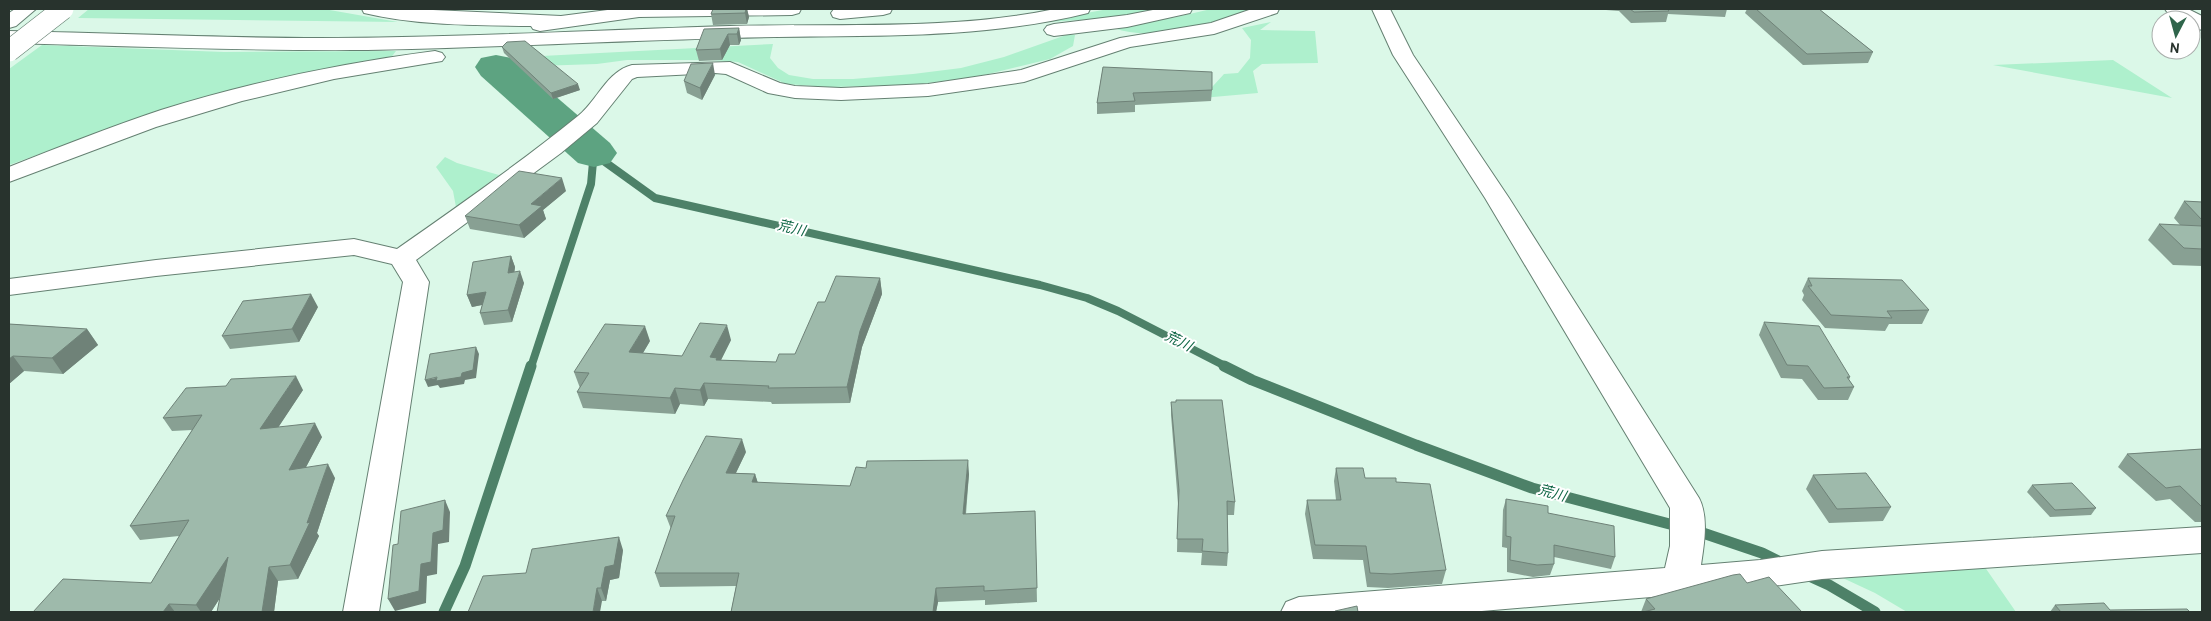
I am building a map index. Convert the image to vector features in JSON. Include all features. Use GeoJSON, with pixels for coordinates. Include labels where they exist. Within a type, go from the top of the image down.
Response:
{"type":"FeatureCollection","features":[{"type":"Feature","properties":{"kind":"main road"},"geometry":{"type":"LineString","coordinates":[[9,22],[26,9]]}},
{"type":"Feature","properties":{"kind":"main road"},"geometry":{"type":"LineString","coordinates":[[9,51],[63,9]]}},
{"type":"Feature","properties":{"kind":"main road"},"geometry":{"type":"LineString","coordinates":[[371,9],[420,16],[483,20],[563,21],[832,14],[883,9]]}},
{"type":"Feature","properties":{"kind":"main road"},"geometry":{"type":"LineString","coordinates":[[563,21],[598,9]]}},
{"type":"Feature","properties":{"kind":"main road"},"geometry":{"type":"LineString","coordinates":[[9,26],[355,34],[457,32],[514,29],[640,11],[792,9]]}},
{"type":"Feature","properties":{"kind":"main road"},"geometry":{"type":"LineString","coordinates":[[9,37],[317,44],[603,38],[659,40],[842,36],[871,29],[1033,9]]}},
{"type":"Feature","properties":{"kind":"main road"},"geometry":{"type":"LineString","coordinates":[[832,14],[938,22],[962,27],[1026,20],[1081,9]]}},
{"type":"Feature","properties":{"kind":"main road"},"geometry":{"type":"LineString","coordinates":[[563,21],[615,26],[938,22],[964,35],[1010,34],[1127,21],[1184,9]]}},
{"type":"Feature","properties":{"kind":"main road"},"geometry":{"type":"LineString","coordinates":[[402,258],[554,148],[589,118],[625,75],[632,71],[730,68],[775,89],[795,92],[841,94],[928,90],[1024,76],[1127,42],[1214,28],[1270,9]]}},
{"type":"Feature","properties":{"kind":"main road"},"geometry":{"type":"LineString","coordinates":[[1381,9],[1403,55],[1497,198],[1686,507],[1687,535],[1680,581]]}},
{"type":"Feature","properties":{"kind":"main road"},"geometry":{"type":"LineString","coordinates":[[2174,9],[2202,24]]}},
{"type":"Feature","properties":{"kind":"main road"},"geometry":{"type":"LineString","coordinates":[[9,175],[167,116],[289,82],[414,60],[603,38]]}},
{"type":"Feature","properties":{"kind":"main road"},"geometry":{"type":"LineString","coordinates":[[9,286],[354,247],[402,258],[416,282],[361,612]]}},
{"type":"Feature","properties":{"kind":"main road"},"geometry":{"type":"LineString","coordinates":[[1299,612],[1355,610],[1760,574],[1822,565],[2202,540]]}},
{"type":"Feature","properties":{"kind":"green space"},"geometry":{"type":"Polygon","coordinates":[[[89,9],[324,9],[398,22],[78,18],[89,9]]]}},
{"type":"Feature","properties":{"kind":"green space"},"geometry":{"type":"Polygon","coordinates":[[[1108,9],[1159,9],[1109,18],[1033,23],[1108,9]]]}},
{"type":"Feature","properties":{"kind":"green space"},"geometry":{"type":"Polygon","coordinates":[[[1211,9],[1250,9],[1201,25],[1164,32],[1130,32],[1114,28],[1177,17],[1211,9]]]}},
{"type":"Feature","properties":{"kind":"green space"},"geometry":{"type":"Polygon","coordinates":[[[1271,22],[1260,30],[1315,31],[1318,63],[1262,64],[1253,71],[1258,93],[1202,98],[1224,74],[1238,73],[1250,58],[1251,40],[1242,28],[1271,22]]]}},
{"type":"Feature","properties":{"kind":"green space"},"geometry":{"type":"Polygon","coordinates":[[[1069,34],[1075,35],[1073,46],[1050,59],[976,77],[911,85],[829,87],[786,84],[738,62],[712,60],[627,60],[597,64],[506,67],[503,58],[773,44],[770,58],[778,68],[789,75],[813,79],[853,79],[961,68],[1004,57],[1069,34]]]}},
{"type":"Feature","properties":{"kind":"green space"},"geometry":{"type":"Polygon","coordinates":[[[42,45],[224,52],[396,51],[390,59],[253,85],[173,106],[9,165],[9,69],[42,45]]]}},
{"type":"Feature","properties":{"kind":"green space"},"geometry":{"type":"Polygon","coordinates":[[[2113,60],[2172,98],[1993,65],[2113,60]]]}},
{"type":"Feature","properties":{"kind":"green space"},"geometry":{"type":"Polygon","coordinates":[[[445,157],[457,163],[499,175],[456,207],[453,191],[436,167],[445,157]]]}},
{"type":"Feature","properties":{"kind":"green space"},"geometry":{"type":"Polygon","coordinates":[[[1982,563],[2016,612],[1907,612],[1875,593],[1832,573],[1982,563]]]}},
{"type":"Feature","properties":{"kind":"building"},"geometry":{"type":"Polygon","coordinates":[[[713,9],[746,9],[745,13],[711,14],[713,9]]]}},
{"type":"Feature","properties":{"kind":"building"},"geometry":{"type":"Polygon","coordinates":[[[1630,9],[1667,9],[1669,11],[1634,12],[1630,9]]]}},
{"type":"Feature","properties":{"kind":"building"},"geometry":{"type":"Polygon","coordinates":[[[1756,9],[1819,9],[1873,52],[1807,54],[1756,9]]]}},
{"type":"Feature","properties":{"kind":"building"},"geometry":{"type":"Polygon","coordinates":[[[739,28],[737,34],[728,34],[720,49],[696,50],[704,29],[739,28]]]}},
{"type":"Feature","properties":{"kind":"building"},"geometry":{"type":"Polygon","coordinates":[[[525,41],[578,84],[551,93],[502,47],[507,42],[525,41]]]}},
{"type":"Feature","properties":{"kind":"building"},"geometry":{"type":"Polygon","coordinates":[[[713,63],[700,88],[684,81],[691,64],[713,63]]]}},
{"type":"Feature","properties":{"kind":"building"},"geometry":{"type":"Polygon","coordinates":[[[1103,67],[1212,72],[1212,90],[1133,93],[1135,101],[1097,103],[1103,67]]]}},
{"type":"Feature","properties":{"kind":"building"},"geometry":{"type":"Polygon","coordinates":[[[519,171],[562,178],[531,204],[542,206],[519,225],[465,216],[519,171]]]}},
{"type":"Feature","properties":{"kind":"building"},"geometry":{"type":"Polygon","coordinates":[[[2184,201],[2202,202],[2202,220],[2184,201]]]}},
{"type":"Feature","properties":{"kind":"building"},"geometry":{"type":"Polygon","coordinates":[[[2159,224],[2202,226],[2202,249],[2184,248],[2159,224]]]}},
{"type":"Feature","properties":{"kind":"building"},"geometry":{"type":"Polygon","coordinates":[[[511,256],[508,273],[520,271],[508,310],[480,313],[486,292],[467,295],[473,262],[511,256]]]}},
{"type":"Feature","properties":{"kind":"building"},"geometry":{"type":"Polygon","coordinates":[[[836,276],[880,278],[860,331],[847,387],[768,388],[769,386],[704,383],[700,390],[675,388],[670,398],[577,392],[589,373],[574,372],[605,324],[645,326],[629,352],[682,356],[700,323],[727,325],[710,357],[717,358],[716,360],[776,362],[779,354],[795,354],[818,302],[825,302],[836,276]]]}},
{"type":"Feature","properties":{"kind":"building"},"geometry":{"type":"Polygon","coordinates":[[[1808,278],[1902,280],[1929,310],[1887,311],[1892,318],[1831,315],[1808,286],[1812,286],[1808,278]]]}},
{"type":"Feature","properties":{"kind":"building"},"geometry":{"type":"Polygon","coordinates":[[[311,294],[292,329],[222,336],[243,301],[311,294]]]}},
{"type":"Feature","properties":{"kind":"building"},"geometry":{"type":"Polygon","coordinates":[[[1764,322],[1819,326],[1850,377],[1847,377],[1854,387],[1824,388],[1808,366],[1787,365],[1764,322]]]}},
{"type":"Feature","properties":{"kind":"building"},"geometry":{"type":"Polygon","coordinates":[[[9,324],[87,329],[52,358],[13,356],[9,359],[9,324]]]}},
{"type":"Feature","properties":{"kind":"building"},"geometry":{"type":"Polygon","coordinates":[[[476,347],[473,370],[462,373],[461,377],[436,381],[437,377],[425,380],[430,354],[476,347]]]}},
{"type":"Feature","properties":{"kind":"building"},"geometry":{"type":"Polygon","coordinates":[[[296,376],[260,429],[315,423],[289,470],[328,464],[307,523],[310,522],[290,565],[269,567],[262,612],[217,612],[228,557],[196,605],[169,604],[163,612],[33,612],[63,579],[151,583],[189,520],[130,526],[202,415],[163,418],[186,388],[226,386],[231,379],[296,376]]]}},
{"type":"Feature","properties":{"kind":"building"},"geometry":{"type":"Polygon","coordinates":[[[1176,400],[1222,400],[1235,502],[1227,501],[1228,553],[1202,551],[1203,539],[1177,539],[1179,490],[1171,402],[1176,402],[1176,400]]]}},
{"type":"Feature","properties":{"kind":"building"},"geometry":{"type":"Polygon","coordinates":[[[706,436],[742,439],[726,473],[755,474],[752,482],[850,486],[856,467],[866,468],[867,461],[968,460],[963,514],[1035,511],[1037,588],[984,591],[984,586],[936,588],[933,612],[731,612],[739,573],[655,573],[675,516],[666,516],[706,436]]]}},
{"type":"Feature","properties":{"kind":"building"},"geometry":{"type":"Polygon","coordinates":[[[2202,449],[2202,507],[2180,486],[2166,488],[2127,454],[2202,449]]]}},
{"type":"Feature","properties":{"kind":"building"},"geometry":{"type":"Polygon","coordinates":[[[1336,468],[1363,468],[1365,478],[1396,478],[1396,482],[1430,484],[1446,570],[1391,574],[1370,573],[1366,546],[1315,545],[1307,500],[1341,500],[1336,468]]]}},
{"type":"Feature","properties":{"kind":"building"},"geometry":{"type":"Polygon","coordinates":[[[1866,473],[1891,507],[1837,509],[1813,475],[1866,473]]]}},
{"type":"Feature","properties":{"kind":"building"},"geometry":{"type":"Polygon","coordinates":[[[2072,483],[2096,508],[2055,510],[2032,485],[2072,483]]]}},
{"type":"Feature","properties":{"kind":"building"},"geometry":{"type":"Polygon","coordinates":[[[1506,499],[1548,506],[1548,513],[1614,526],[1615,557],[1554,545],[1554,564],[1537,565],[1510,560],[1511,537],[1506,536],[1506,499]]]}},
{"type":"Feature","properties":{"kind":"building"},"geometry":{"type":"Polygon","coordinates":[[[445,500],[443,530],[433,533],[431,562],[421,564],[419,591],[388,599],[393,545],[398,544],[401,511],[445,500]]]}},
{"type":"Feature","properties":{"kind":"building"},"geometry":{"type":"Polygon","coordinates":[[[619,537],[614,565],[605,567],[601,588],[597,588],[593,612],[468,612],[483,576],[526,573],[532,549],[619,537]]]}},
{"type":"Feature","properties":{"kind":"building"},"geometry":{"type":"Polygon","coordinates":[[[1740,574],[1747,583],[1769,577],[1802,612],[1643,612],[1655,609],[1646,599],[1740,574]]]}},
{"type":"Feature","properties":{"kind":"building"},"geometry":{"type":"Polygon","coordinates":[[[2104,603],[2110,610],[2187,609],[2190,612],[2061,612],[2055,605],[2104,603]]]}},
{"type":"Feature","properties":{"kind":"building"},"geometry":{"type":"Polygon","coordinates":[[[1357,606],[1358,612],[1335,612],[1335,611],[1357,606]]]}},
{"type":"Feature","properties":{"kind":"waterway","name":"荒川"},"geometry":{"type":"LineString","coordinates":[[496,67],[594,153]]}},
{"type":"Feature","properties":{"kind":"waterway","name":"荒川"},"geometry":{"type":"LineString","coordinates":[[593,163],[594,153],[607,163]]}},
{"type":"Feature","properties":{"kind":"waterway"},"geometry":{"type":"LineString","coordinates":[[531,367],[591,184],[593,162]]}},
{"type":"Feature","properties":{"kind":"waterway","name":"荒川"},"geometry":{"type":"LineString","coordinates":[[605,162],[655,198],[1040,285],[1087,298],[1118,311],[1227,367]]}},
{"type":"Feature","properties":{"kind":"waterway"},"geometry":{"type":"LineString","coordinates":[[444,612],[465,566],[531,366]]}},
{"type":"Feature","properties":{"kind":"waterway","name":"荒川"},"geometry":{"type":"LineString","coordinates":[[1224,366],[1252,380],[1416,445],[1532,488],[1681,527]]}},
{"type":"Feature","properties":{"kind":"waterway","name":"荒川"},"geometry":{"type":"LineString","coordinates":[[1694,530],[1762,553],[1782,563]]}},
{"type":"Feature","properties":{"kind":"waterway","name":"荒川"},"geometry":{"type":"LineString","coordinates":[[1807,575],[1829,585],[1875,612]]}}]}
